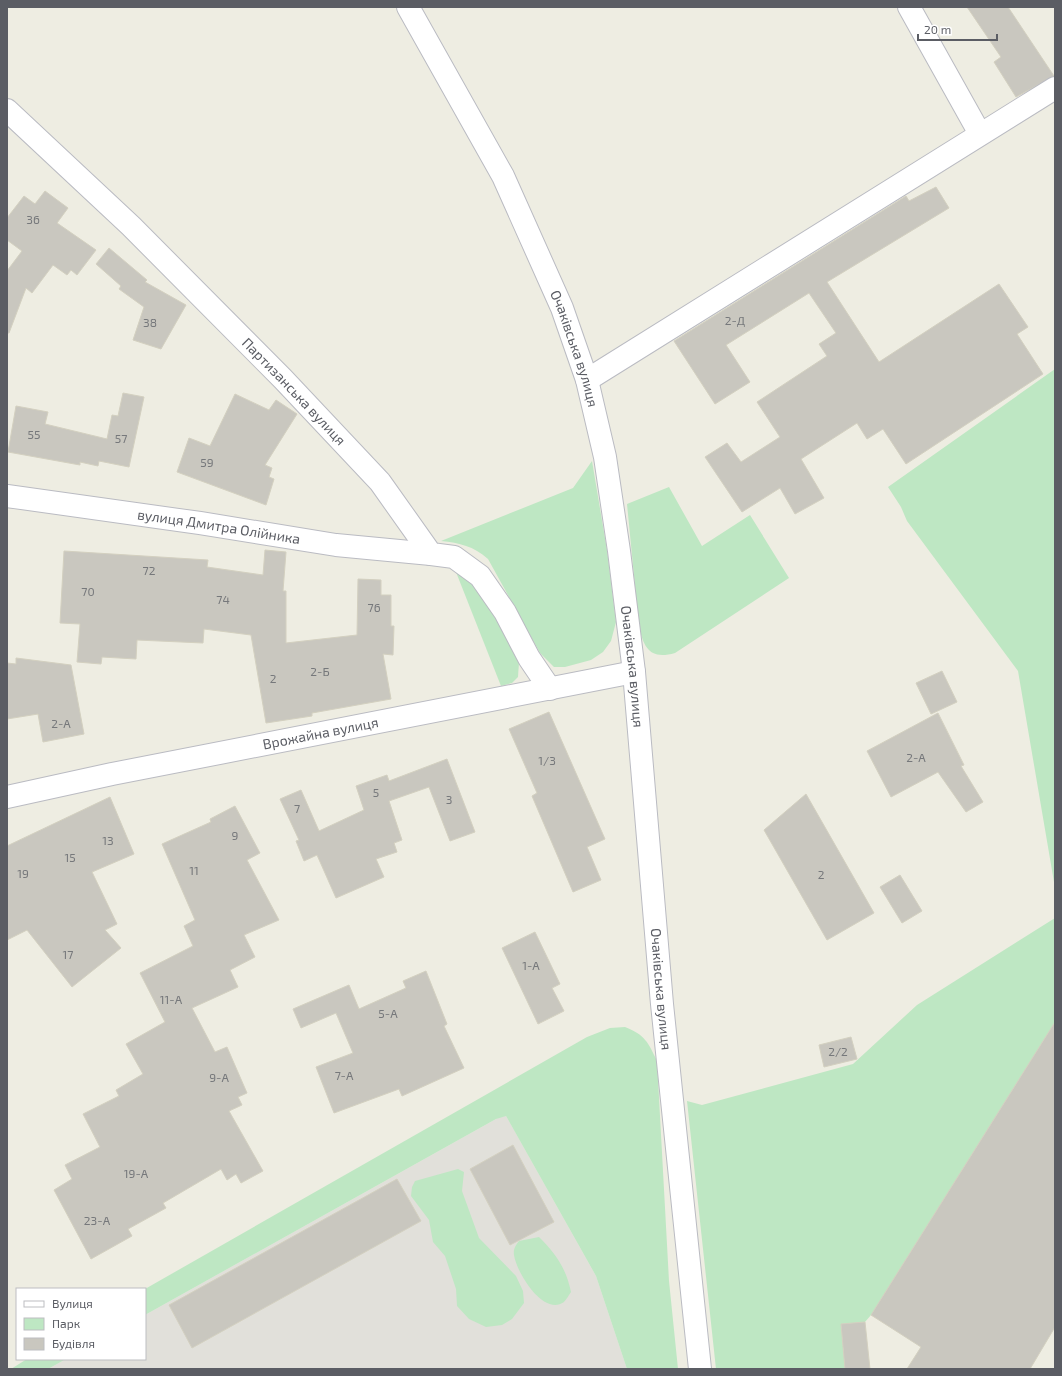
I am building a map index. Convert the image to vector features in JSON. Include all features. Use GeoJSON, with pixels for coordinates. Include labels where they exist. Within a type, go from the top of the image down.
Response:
{"type":"FeatureCollection","features":[{"type":"Feature","properties":{"kind":"street","name":"Очаківська вулиця"},"geometry":{"type":"LineString","coordinates":[[408,7],[503,176],[562,308],[587,380],[605,457],[619,551],[634,672],[662,1004],[700,1369]]}},
{"type":"Feature","properties":{"kind":"street"},"geometry":{"type":"LineString","coordinates":[[910,7],[980,134]]}},
{"type":"Feature","properties":{"kind":"street"},"geometry":{"type":"LineString","coordinates":[[587,380],[1055,88]]}},
{"type":"Feature","properties":{"kind":"street","name":"Партизанська вулиця"},"geometry":{"type":"LineString","coordinates":[[7,110],[131,226],[283,379],[380,482],[431,554]]}},
{"type":"Feature","properties":{"kind":"street","name":"вулиця Дмитра Олійника"},"geometry":{"type":"LineString","coordinates":[[7,496],[200,523],[336,545],[431,554]]}},
{"type":"Feature","properties":{"kind":"street"},"geometry":{"type":"LineString","coordinates":[[431,554],[454,558],[480,576],[505,612],[529,658],[550,688]]}},
{"type":"Feature","properties":{"kind":"street","name":"Врожайна вулиця"},"geometry":{"type":"LineString","coordinates":[[7,798],[120,773],[634,672]]}},
{"type":"Feature","properties":{"kind":"shaded area"},"geometry":{"type":"Polygon","coordinates":[[[505,1114],[596,1276],[627,1369],[48,1369],[64,1360],[146,1360],[146,1314],[505,1114]]]}},
{"type":"Feature","properties":{"kind":"green space"},"geometry":{"type":"Polygon","coordinates":[[[1055,369],[1055,888],[1018,671],[907,521],[901,507],[888,487],[1055,369]]]}},
{"type":"Feature","properties":{"kind":"green space"},"geometry":{"type":"Polygon","coordinates":[[[592,461],[607,550],[616,622],[611,641],[603,652],[591,660],[565,667],[554,667],[540,653],[488,559],[472,548],[441,541],[573,488],[592,461]]]}},
{"type":"Feature","properties":{"kind":"green space"},"geometry":{"type":"Polygon","coordinates":[[[669,487],[702,546],[750,515],[789,578],[675,653],[660,655],[654,653],[646,646],[639,627],[627,504],[669,487]]]}},
{"type":"Feature","properties":{"kind":"green space"},"geometry":{"type":"Polygon","coordinates":[[[454,567],[465,573],[498,617],[519,662],[518,677],[512,683],[501,686],[454,567]]]}},
{"type":"Feature","properties":{"kind":"green space"},"geometry":{"type":"Polygon","coordinates":[[[1055,918],[1055,1022],[871,1315],[865,1322],[841,1324],[845,1369],[716,1369],[687,1101],[702,1105],[853,1064],[917,1005],[1055,918]]]}},
{"type":"Feature","properties":{"kind":"green space"},"geometry":{"type":"Polygon","coordinates":[[[625,1027],[642,1036],[657,1061],[669,1281],[678,1369],[627,1369],[596,1276],[506,1116],[496,1119],[146,1314],[146,1288],[587,1037],[610,1028],[625,1027]]]}},
{"type":"Feature","properties":{"kind":"green space"},"geometry":{"type":"Polygon","coordinates":[[[458,1169],[464,1172],[462,1191],[479,1238],[516,1276],[523,1291],[524,1303],[512,1319],[502,1325],[486,1327],[469,1319],[457,1306],[456,1289],[445,1256],[433,1242],[429,1220],[411,1196],[412,1187],[415,1181],[458,1169]]]}},
{"type":"Feature","properties":{"kind":"green space"},"geometry":{"type":"Polygon","coordinates":[[[539,1237],[560,1262],[569,1283],[571,1292],[564,1302],[556,1305],[539,1298],[532,1290],[525,1281],[514,1255],[514,1249],[519,1241],[539,1237]]]}},
{"type":"Feature","properties":{"kind":"green space"},"geometry":{"type":"Polygon","coordinates":[[[25,1360],[64,1360],[48,1369],[11,1369],[25,1360]]]}},
{"type":"Feature","properties":{"kind":"building"},"geometry":{"type":"Polygon","coordinates":[[[967,7],[1008,7],[1054,76],[1016,97],[994,62],[1001,57],[967,7]]]}},
{"type":"Feature","properties":{"kind":"building"},"geometry":{"type":"Polygon","coordinates":[[[936,187],[949,208],[827,282],[879,362],[999,284],[1028,327],[1017,334],[1043,374],[906,464],[883,429],[867,439],[857,423],[801,459],[824,498],[795,514],[780,488],[742,512],[705,457],[727,443],[741,462],[780,437],[757,402],[827,356],[819,344],[836,333],[809,293],[726,345],[750,382],[715,404],[674,341],[906,196],[909,201],[936,187]]]}},
{"type":"Feature","properties":{"kind":"building"},"geometry":{"type":"Polygon","coordinates":[[[45,191],[68,208],[57,223],[96,250],[77,275],[71,270],[67,275],[53,265],[32,293],[26,288],[9,333],[7,333],[7,271],[22,251],[7,240],[7,218],[24,196],[35,204],[45,191]]]}},
{"type":"Feature","properties":{"kind":"building"},"geometry":{"type":"Polygon","coordinates":[[[109,248],[147,280],[145,282],[186,305],[161,349],[133,340],[144,307],[119,289],[121,286],[96,264],[109,248]]]}},
{"type":"Feature","properties":{"kind":"building"},"geometry":{"type":"Polygon","coordinates":[[[123,393],[144,397],[129,467],[99,461],[98,466],[80,462],[80,465],[8,452],[16,406],[48,412],[45,424],[107,439],[112,415],[118,416],[123,393]]]}},
{"type":"Feature","properties":{"kind":"building"},"geometry":{"type":"Polygon","coordinates":[[[235,394],[269,410],[276,400],[297,414],[265,465],[272,468],[269,477],[274,479],[266,505],[177,472],[189,438],[210,446],[235,394]]]}},
{"type":"Feature","properties":{"kind":"building"},"geometry":{"type":"Polygon","coordinates":[[[265,550],[286,552],[283,591],[286,591],[286,643],[357,635],[358,579],[381,580],[381,595],[391,595],[391,626],[394,626],[393,655],[383,654],[391,699],[312,713],[312,716],[266,723],[251,635],[204,629],[203,643],[137,640],[136,659],[102,657],[101,664],[77,662],[80,624],[60,623],[64,551],[208,560],[207,567],[263,575],[265,550]]]}},
{"type":"Feature","properties":{"kind":"building"},"geometry":{"type":"Polygon","coordinates":[[[16,658],[71,665],[84,734],[43,742],[38,714],[7,719],[7,663],[16,664],[16,658]]]}},
{"type":"Feature","properties":{"kind":"building"},"geometry":{"type":"Polygon","coordinates":[[[942,671],[957,702],[931,714],[916,683],[942,671]]]}},
{"type":"Feature","properties":{"kind":"building"},"geometry":{"type":"Polygon","coordinates":[[[549,712],[605,839],[587,847],[601,880],[573,892],[532,796],[537,793],[509,729],[549,712]]]}},
{"type":"Feature","properties":{"kind":"building"},"geometry":{"type":"Polygon","coordinates":[[[938,713],[964,765],[961,766],[983,802],[966,812],[938,772],[891,797],[867,751],[938,713]]]}},
{"type":"Feature","properties":{"kind":"building"},"geometry":{"type":"Polygon","coordinates":[[[447,759],[475,832],[450,841],[429,787],[389,801],[402,840],[394,843],[397,852],[376,859],[384,877],[336,898],[317,855],[304,861],[296,841],[299,840],[280,799],[301,790],[319,831],[364,810],[356,786],[387,775],[389,781],[447,759]]]}},
{"type":"Feature","properties":{"kind":"building"},"geometry":{"type":"Polygon","coordinates":[[[806,794],[874,913],[827,940],[764,830],[806,794]]]}},
{"type":"Feature","properties":{"kind":"building"},"geometry":{"type":"Polygon","coordinates":[[[110,797],[134,854],[92,872],[117,924],[105,930],[121,948],[72,987],[27,930],[7,940],[7,846],[110,797]]]}},
{"type":"Feature","properties":{"kind":"building"},"geometry":{"type":"Polygon","coordinates":[[[235,806],[260,853],[247,860],[279,920],[244,935],[255,957],[230,970],[238,987],[192,1008],[215,1052],[227,1047],[247,1093],[238,1097],[242,1105],[229,1111],[263,1171],[241,1183],[236,1174],[227,1180],[221,1169],[163,1203],[166,1208],[128,1229],[132,1236],[91,1259],[54,1190],[72,1179],[65,1165],[100,1147],[83,1114],[119,1096],[116,1090],[143,1074],[126,1044],[165,1022],[140,973],[193,946],[184,926],[195,920],[162,844],[211,822],[210,819],[235,806]]]}},
{"type":"Feature","properties":{"kind":"building"},"geometry":{"type":"Polygon","coordinates":[[[900,875],[922,911],[902,923],[880,887],[900,875]]]}},
{"type":"Feature","properties":{"kind":"building"},"geometry":{"type":"Polygon","coordinates":[[[535,932],[560,984],[552,988],[564,1011],[538,1024],[502,948],[535,932]]]}},
{"type":"Feature","properties":{"kind":"building"},"geometry":{"type":"Polygon","coordinates":[[[426,971],[447,1024],[444,1026],[464,1068],[402,1096],[399,1089],[334,1113],[316,1067],[353,1053],[336,1013],[301,1028],[293,1009],[349,985],[359,1009],[406,988],[403,981],[426,971]]]}},
{"type":"Feature","properties":{"kind":"building"},"geometry":{"type":"Polygon","coordinates":[[[1055,1022],[1055,1327],[1030,1369],[907,1369],[921,1347],[871,1315],[1055,1022]]]}},
{"type":"Feature","properties":{"kind":"building"},"geometry":{"type":"Polygon","coordinates":[[[851,1037],[857,1059],[824,1067],[819,1045],[851,1037]]]}},
{"type":"Feature","properties":{"kind":"building"},"geometry":{"type":"Polygon","coordinates":[[[513,1145],[554,1222],[510,1245],[470,1169],[513,1145]]]}},
{"type":"Feature","properties":{"kind":"building"},"geometry":{"type":"Polygon","coordinates":[[[397,1179],[421,1221],[192,1348],[169,1305],[397,1179]]]}},
{"type":"Feature","properties":{"kind":"building"},"geometry":{"type":"Polygon","coordinates":[[[865,1322],[870,1369],[845,1369],[841,1324],[865,1322]]]}}]}
